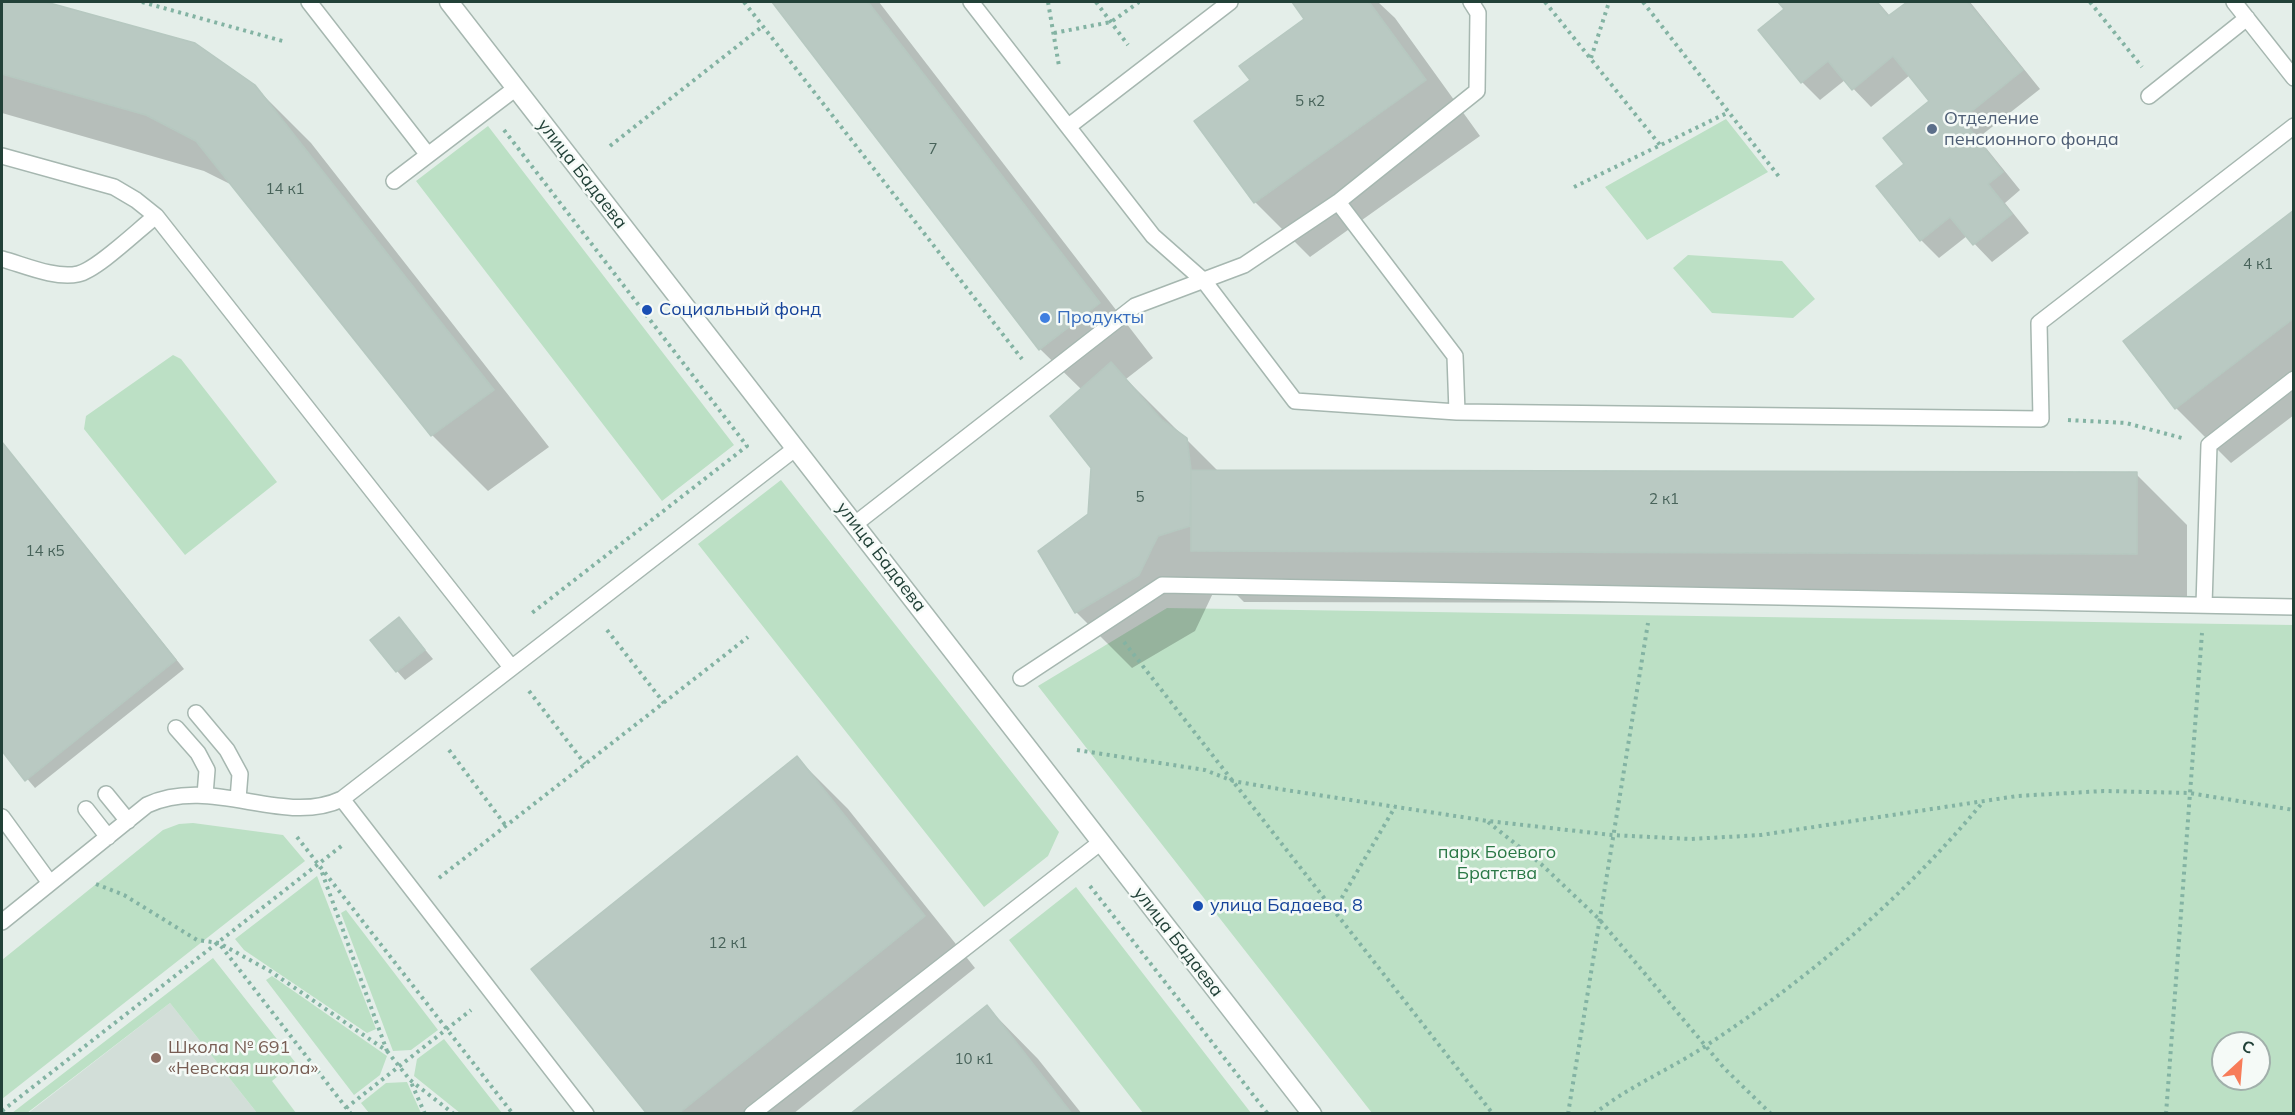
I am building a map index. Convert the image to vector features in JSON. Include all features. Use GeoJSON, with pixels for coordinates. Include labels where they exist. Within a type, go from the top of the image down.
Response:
{"type":"FeatureCollection","features":[{"type":"Feature","properties":{"kind":"street","name":"улица Бадаева"},"geometry":{"type":"LineString","coordinates":[[449,2],[1312,1113]]}},
{"type":"Feature","properties":{"kind":"lane"},"geometry":{"type":"LineString","coordinates":[[309,2],[428,155]]}},
{"type":"Feature","properties":{"kind":"lane"},"geometry":{"type":"LineString","coordinates":[[971,2],[1153,236],[1204,280],[1295,401],[1457,412],[2041,419],[2039,323],[2294,126]]}},
{"type":"Feature","properties":{"kind":"lane"},"geometry":{"type":"LineString","coordinates":[[1069,126],[1230,2]]}},
{"type":"Feature","properties":{"kind":"lane"},"geometry":{"type":"LineString","coordinates":[[855,524],[1135,306],[1244,265],[1338,202],[1477,91],[1478,13],[1471,2]]}},
{"type":"Feature","properties":{"kind":"lane"},"geometry":{"type":"LineString","coordinates":[[2234,2],[2294,78]]}},
{"type":"Feature","properties":{"kind":"lane"},"geometry":{"type":"LineString","coordinates":[[2154,92],[2247,18]]}},
{"type":"Feature","properties":{"kind":"lane"},"geometry":{"type":"LineString","coordinates":[[394,181],[516,88]]}},
{"type":"Feature","properties":{"kind":"lane"},"geometry":{"type":"LineString","coordinates":[[2,156],[114,187],[136,200],[156,216],[511,667]]}},
{"type":"Feature","properties":{"kind":"lane"},"geometry":{"type":"LineString","coordinates":[[1338,202],[1455,356],[1457,412]]}},
{"type":"Feature","properties":{"kind":"lane"},"geometry":{"type":"LineString","coordinates":[[2,258],[57,274],[79,274],[94,265],[156,216]]}},
{"type":"Feature","properties":{"kind":"lane"},"geometry":{"type":"LineString","coordinates":[[2204,605],[2209,445],[2294,379]]}},
{"type":"Feature","properties":{"kind":"lane"},"geometry":{"type":"LineString","coordinates":[[2,922],[147,806],[167,796],[205,795],[304,808],[324,807],[342,799],[796,448]]}},
{"type":"Feature","properties":{"kind":"lane"},"geometry":{"type":"LineString","coordinates":[[1021,678],[1162,585],[2294,607]]}},
{"type":"Feature","properties":{"kind":"lane"},"geometry":{"type":"LineString","coordinates":[[196,713],[227,750],[240,774],[238,799]]}},
{"type":"Feature","properties":{"kind":"lane"},"geometry":{"type":"LineString","coordinates":[[176,728],[198,753],[207,770],[205,795]]}},
{"type":"Feature","properties":{"kind":"lane"},"geometry":{"type":"LineString","coordinates":[[106,794],[128,821]]}},
{"type":"Feature","properties":{"kind":"lane"},"geometry":{"type":"LineString","coordinates":[[342,799],[585,1113]]}},
{"type":"Feature","properties":{"kind":"lane"},"geometry":{"type":"LineString","coordinates":[[86,809],[108,837]]}},
{"type":"Feature","properties":{"kind":"lane"},"geometry":{"type":"LineString","coordinates":[[2,817],[51,883]]}},
{"type":"Feature","properties":{"kind":"lane"},"geometry":{"type":"LineString","coordinates":[[752,1113],[1101,842]]}},
{"type":"Feature","properties":{"kind":"path"},"geometry":{"type":"LineString","coordinates":[[142,2],[286,42]]}},
{"type":"Feature","properties":{"kind":"path"},"geometry":{"type":"LineString","coordinates":[[744,2],[1039,381]]}},
{"type":"Feature","properties":{"kind":"path"},"geometry":{"type":"LineString","coordinates":[[1096,2],[1144,68]]}},
{"type":"Feature","properties":{"kind":"path"},"geometry":{"type":"LineString","coordinates":[[1054,33],[1111,22],[1139,2]]}},
{"type":"Feature","properties":{"kind":"path"},"geometry":{"type":"LineString","coordinates":[[1545,2],[1660,145]]}},
{"type":"Feature","properties":{"kind":"path"},"geometry":{"type":"LineString","coordinates":[[1591,58],[1609,2]]}},
{"type":"Feature","properties":{"kind":"path"},"geometry":{"type":"LineString","coordinates":[[1643,2],[1780,178]]}},
{"type":"Feature","properties":{"kind":"path"},"geometry":{"type":"LineString","coordinates":[[2090,2],[2154,92]]}},
{"type":"Feature","properties":{"kind":"path"},"geometry":{"type":"LineString","coordinates":[[610,146],[763,26]]}},
{"type":"Feature","properties":{"kind":"path"},"geometry":{"type":"LineString","coordinates":[[1574,187],[1729,112]]}},
{"type":"Feature","properties":{"kind":"path"},"geometry":{"type":"LineString","coordinates":[[2041,419],[2126,423],[2209,445]]}},
{"type":"Feature","properties":{"kind":"path"},"geometry":{"type":"LineString","coordinates":[[1568,1113],[1653,595]]}},
{"type":"Feature","properties":{"kind":"path"},"geometry":{"type":"LineString","coordinates":[[2166,1113],[2204,605]]}},
{"type":"Feature","properties":{"kind":"path"},"geometry":{"type":"LineString","coordinates":[[590,608],[664,703]]}},
{"type":"Feature","properties":{"kind":"path"},"geometry":{"type":"LineString","coordinates":[[1107,620],[1493,1113]]}},
{"type":"Feature","properties":{"kind":"path"},"geometry":{"type":"LineString","coordinates":[[436,880],[748,637]]}},
{"type":"Feature","properties":{"kind":"path"},"geometry":{"type":"LineString","coordinates":[[511,667],[585,764]]}},
{"type":"Feature","properties":{"kind":"path"},"geometry":{"type":"LineString","coordinates":[[433,729],[507,826]]}},
{"type":"Feature","properties":{"kind":"path"},"geometry":{"type":"LineString","coordinates":[[1077,750],[1205,770],[1233,781],[1488,821],[1612,835],[1691,839],[1761,834],[2017,796],[2104,791],[2189,793],[2294,810]]}},
{"type":"Feature","properties":{"kind":"path"},"geometry":{"type":"LineString","coordinates":[[1594,1113],[1706,1046],[1828,958],[1947,846],[1983,801]]}},
{"type":"Feature","properties":{"kind":"path"},"geometry":{"type":"LineString","coordinates":[[1334,911],[1395,807]]}},
{"type":"Feature","properties":{"kind":"path"},"geometry":{"type":"LineString","coordinates":[[1488,821],[1541,864],[1599,919],[1706,1046],[1771,1113]]}},
{"type":"Feature","properties":{"kind":"path"},"geometry":{"type":"LineString","coordinates":[[291,831],[513,1113]]}},
{"type":"Feature","properties":{"kind":"path"},"geometry":{"type":"LineString","coordinates":[[2,1111],[346,842]]}},
{"type":"Feature","properties":{"kind":"path"},"geometry":{"type":"LineString","coordinates":[[319,864],[387,1052]]}},
{"type":"Feature","properties":{"kind":"path"},"geometry":{"type":"LineString","coordinates":[[1073,864],[1268,1113]]}},
{"type":"Feature","properties":{"kind":"path"},"geometry":{"type":"LineString","coordinates":[[100,875],[91,882],[124,895],[197,940],[219,943],[270,971],[387,1052],[411,1080],[454,1113]]}},
{"type":"Feature","properties":{"kind":"path"},"geometry":{"type":"LineString","coordinates":[[219,943],[351,1113]]}},
{"type":"Feature","properties":{"kind":"path"},"geometry":{"type":"LineString","coordinates":[[346,1108],[493,993]]}},
{"type":"Feature","properties":{"kind":"path"},"geometry":{"type":"LineString","coordinates":[[411,1080],[425,1113]]}},
{"type":"Feature","properties":{"kind":"shaded area","name":"Школа № 691 «Невская школа»"},"geometry":{"type":"Polygon","coordinates":[[[170,1003],[257,1113],[27,1114],[170,1003]]]}},
{"type":"Feature","properties":{"kind":"green space"},"geometry":{"type":"Polygon","coordinates":[[[1726,119],[1768,172],[1647,240],[1605,187],[1726,119]]]}},
{"type":"Feature","properties":{"kind":"green space"},"geometry":{"type":"Polygon","coordinates":[[[488,126],[734,445],[662,501],[416,181],[488,126]]]}},
{"type":"Feature","properties":{"kind":"green space"},"geometry":{"type":"Polygon","coordinates":[[[1688,255],[1782,261],[1815,299],[1793,318],[1712,313],[1673,268],[1688,255]]]}},
{"type":"Feature","properties":{"kind":"green space"},"geometry":{"type":"Polygon","coordinates":[[[173,355],[181,359],[277,482],[185,555],[84,429],[86,416],[173,355]]]}},
{"type":"Feature","properties":{"kind":"green space"},"geometry":{"type":"Polygon","coordinates":[[[781,480],[1059,832],[1048,856],[984,907],[698,544],[781,480]]]}},
{"type":"Feature","properties":{"kind":"green space","name":"парк Боевого Братства"},"geometry":{"type":"Polygon","coordinates":[[[1167,608],[2293,625],[2293,1113],[1372,1113],[1038,686],[1167,608]]]}},
{"type":"Feature","properties":{"kind":"green space"},"geometry":{"type":"Polygon","coordinates":[[[193,823],[283,835],[305,861],[2,1099],[2,960],[163,830],[179,824],[193,823]]]}},
{"type":"Feature","properties":{"kind":"green space"},"geometry":{"type":"Polygon","coordinates":[[[317,876],[376,1029],[367,1033],[244,950],[235,939],[317,876]]]}},
{"type":"Feature","properties":{"kind":"green space"},"geometry":{"type":"Polygon","coordinates":[[[1076,887],[1251,1113],[1143,1113],[1009,940],[1076,887]]]}},
{"type":"Feature","properties":{"kind":"green space"},"geometry":{"type":"Polygon","coordinates":[[[346,910],[438,1030],[411,1050],[393,1051],[341,913],[346,910]]]}},
{"type":"Feature","properties":{"kind":"green space"},"geometry":{"type":"Polygon","coordinates":[[[213,958],[295,1062],[272,1081],[296,1113],[257,1113],[170,1003],[27,1113],[12,1113],[213,958]]]}},
{"type":"Feature","properties":{"kind":"green space"},"geometry":{"type":"Polygon","coordinates":[[[272,976],[387,1056],[380,1075],[354,1095],[266,980],[272,976]]]}},
{"type":"Feature","properties":{"kind":"green space"},"geometry":{"type":"Polygon","coordinates":[[[444,1039],[502,1113],[460,1113],[414,1076],[417,1059],[444,1039]]]}},
{"type":"Feature","properties":{"kind":"green space"},"geometry":{"type":"Polygon","coordinates":[[[407,1082],[421,1113],[369,1113],[361,1103],[386,1083],[407,1082]]]}},
{"type":"Feature","properties":{"kind":"building"},"geometry":{"type":"Polygon","coordinates":[[[2,2],[46,2],[195,43],[255,85],[494,390],[431,436],[196,141],[146,115],[2,74],[2,2]]]}},
{"type":"Feature","properties":{"kind":"building"},"geometry":{"type":"Polygon","coordinates":[[[772,2],[868,2],[1100,303],[1039,350],[772,2]]]}},
{"type":"Feature","properties":{"kind":"building"},"geometry":{"type":"Polygon","coordinates":[[[1292,2],[1369,2],[1426,80],[1254,203],[1194,121],[1250,80],[1239,66],[1304,19],[1292,2]]]}},
{"type":"Feature","properties":{"kind":"building","name":"Отделение пенсионного фонда"},"geometry":{"type":"Polygon","coordinates":[[[1778,2],[1877,2],[1888,16],[1907,2],[1968,2],[2023,70],[1962,119],[2003,172],[1988,184],[2012,214],[1973,245],[1950,217],[1920,241],[1876,186],[1904,164],[1883,138],[1929,101],[1893,56],[1852,90],[1828,61],[1801,83],[1758,30],[1784,9],[1778,2]]]}},
{"type":"Feature","properties":{"kind":"building"},"geometry":{"type":"Polygon","coordinates":[[[2294,210],[2294,318],[2175,409],[2123,341],[2294,210]]]}},
{"type":"Feature","properties":{"kind":"building"},"geometry":{"type":"Polygon","coordinates":[[[1111,362],[1161,419],[1187,438],[1191,470],[1190,526],[1158,536],[1139,575],[1075,613],[1038,551],[1088,514],[1091,468],[1050,416],[1111,362]]]}},
{"type":"Feature","properties":{"kind":"building"},"geometry":{"type":"Polygon","coordinates":[[[2,442],[176,660],[25,781],[2,751],[2,442]]]}},
{"type":"Feature","properties":{"kind":"building"},"geometry":{"type":"Polygon","coordinates":[[[1191,470],[2137,472],[2137,554],[1191,551],[1191,470]]]}},
{"type":"Feature","properties":{"kind":"building"},"geometry":{"type":"Polygon","coordinates":[[[399,617],[425,650],[396,672],[370,640],[399,617]]]}},
{"type":"Feature","properties":{"kind":"building"},"geometry":{"type":"Polygon","coordinates":[[[797,756],[925,916],[678,1114],[647,1114],[531,969],[797,756]]]}},
{"type":"Feature","properties":{"kind":"building"},"geometry":{"type":"Polygon","coordinates":[[[987,1005],[1072,1114],[850,1114],[987,1005]]]}},
{"type":"Feature","properties":{"kind":"place","name":"Отделение пенсионного фонда"},"geometry":{"type":"Point","coordinates":[1932,129]}},
{"type":"Feature","properties":{"kind":"place","name":"Социальный фонд"},"geometry":{"type":"Point","coordinates":[647,310]}},
{"type":"Feature","properties":{"kind":"place","name":"Продукты"},"geometry":{"type":"Point","coordinates":[1045,318]}},
{"type":"Feature","properties":{"kind":"place","name":"улица Бадаева, 8"},"geometry":{"type":"Point","coordinates":[1198,906]}},
{"type":"Feature","properties":{"kind":"place","name":"Школа № 691 «Невская школа»"},"geometry":{"type":"Point","coordinates":[156,1058]}}]}
